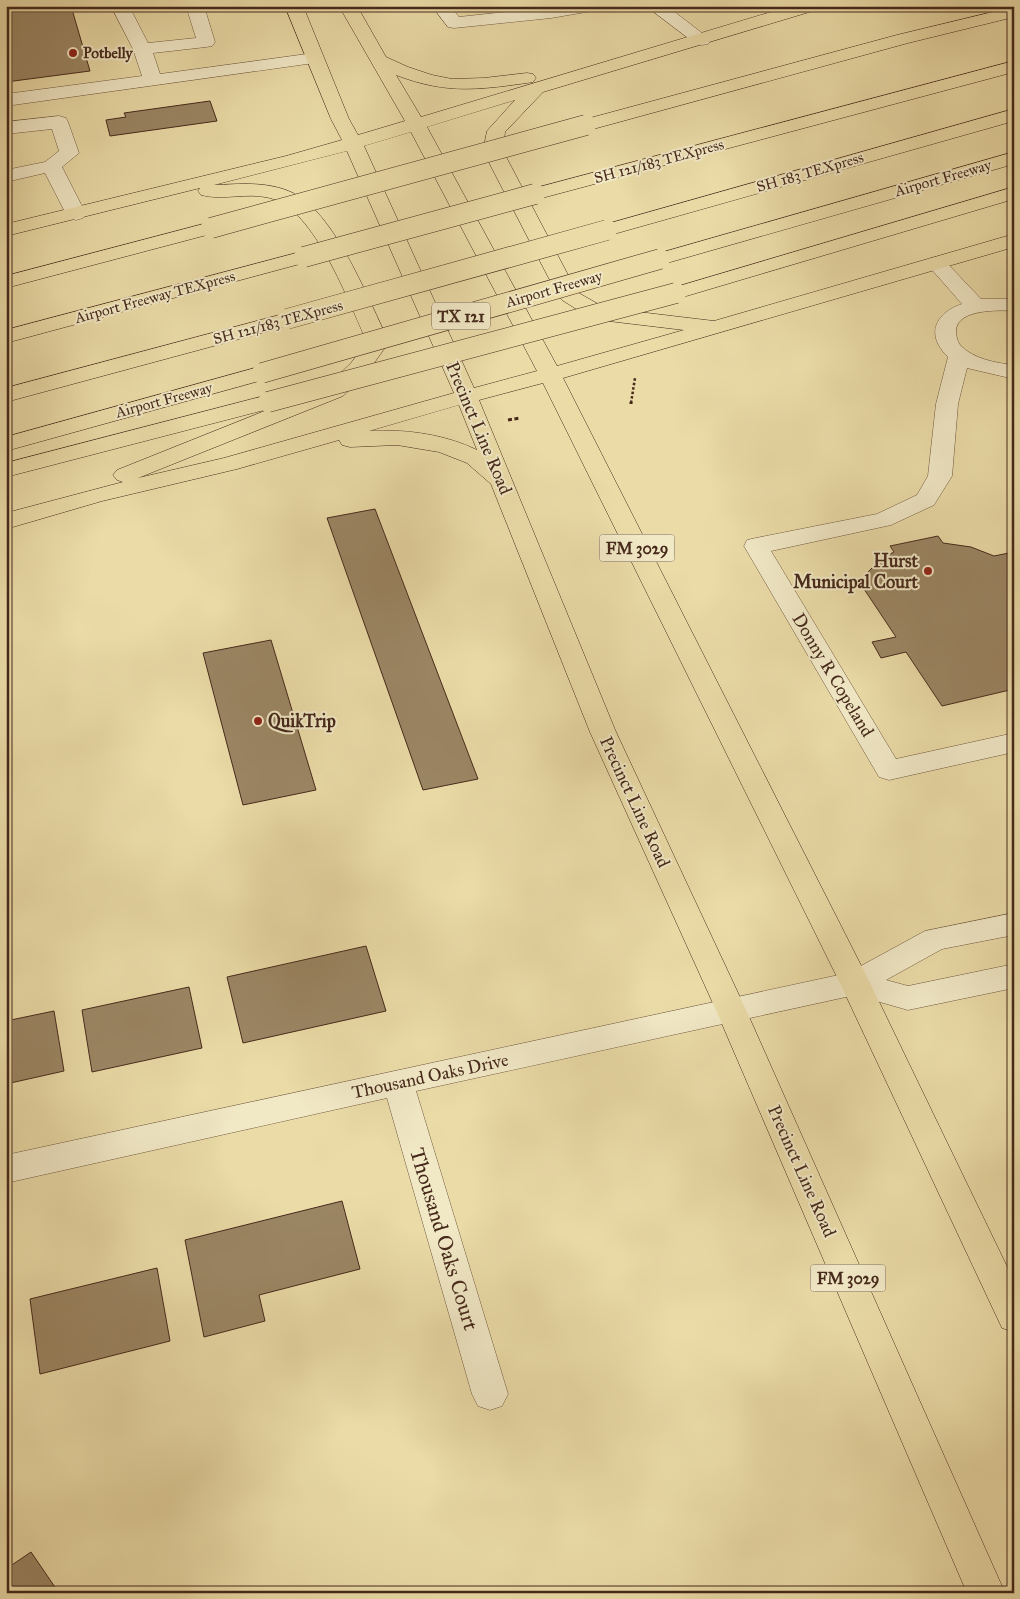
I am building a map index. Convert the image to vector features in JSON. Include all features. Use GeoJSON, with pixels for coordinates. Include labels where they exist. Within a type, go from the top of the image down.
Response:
{"type":"FeatureCollection","features":[{"type":"Feature","properties":{"kind":"main road","name":"Precinct Line Road"},"geometry":{"type":"LineString","coordinates":[[294,6],[340,119],[353,143],[467,397],[603,732],[731,1010],[986,1593]]}},
{"type":"Feature","properties":{"kind":"main road"},"geometry":{"type":"LineString","coordinates":[[348,6],[417,125]]}},
{"type":"Feature","properties":{"kind":"main road"},"geometry":{"type":"LineString","coordinates":[[6,230],[76,214],[353,143],[702,40],[810,6]]}},
{"type":"Feature","properties":{"kind":"main road"},"geometry":{"type":"LineString","coordinates":[[903,39],[978,6]]}},
{"type":"Feature","properties":{"kind":"main road"},"geometry":{"type":"LineString","coordinates":[[6,282],[903,39],[1014,12]]}},
{"type":"Feature","properties":{"kind":"main road"},"geometry":{"type":"LineString","coordinates":[[896,97],[1014,51]]}},
{"type":"Feature","properties":{"kind":"main road"},"geometry":{"type":"LineString","coordinates":[[379,61],[412,75],[445,83],[496,82],[618,64]]}},
{"type":"Feature","properties":{"kind":"main road","name":"SH 121/183 TEXpress"},"geometry":{"type":"LineString","coordinates":[[304,257],[1014,66]]}},
{"type":"Feature","properties":{"kind":"main road"},"geometry":{"type":"LineString","coordinates":[[536,89],[496,131],[493,151],[569,296],[600,314],[719,327]]}},
{"type":"Feature","properties":{"kind":"main road","name":"SH 183 TEXpress"},"geometry":{"type":"LineString","coordinates":[[607,230],[1014,116]]}},
{"type":"Feature","properties":{"kind":"main road"},"geometry":{"type":"LineString","coordinates":[[952,133],[1014,121]]}},
{"type":"Feature","properties":{"kind":"main road","name":"FM 3029"},"geometry":{"type":"LineString","coordinates":[[417,125],[550,374],[854,983],[1014,1317]]}},
{"type":"Feature","properties":{"kind":"main road","name":"Airport Freeway"},"geometry":{"type":"LineString","coordinates":[[6,444],[262,373],[1014,158]]}},
{"type":"Feature","properties":{"kind":"main road"},"geometry":{"type":"LineString","coordinates":[[98,495],[124,475],[335,391],[359,368],[378,342],[324,234],[305,210],[287,198],[259,190],[164,191]]}},
{"type":"Feature","properties":{"kind":"main road"},"geometry":{"type":"LineString","coordinates":[[6,470],[418,363],[676,293],[1014,193]]}},
{"type":"Feature","properties":{"kind":"main road","name":"SH 121/183 TEXpress"},"geometry":{"type":"LineString","coordinates":[[6,395],[287,320],[607,230]]}},
{"type":"Feature","properties":{"kind":"main road"},"geometry":{"type":"LineString","coordinates":[[229,464],[423,408],[605,360],[1014,240]]}},
{"type":"Feature","properties":{"kind":"main road","name":"Airport Freeway TEXpress"},"geometry":{"type":"LineString","coordinates":[[6,337],[304,257]]}},
{"type":"Feature","properties":{"kind":"main road"},"geometry":{"type":"LineString","coordinates":[[6,521],[98,495],[229,464],[368,437],[435,443],[476,458],[502,483]]}},
{"type":"Feature","properties":{"kind":"street"},"geometry":{"type":"LineString","coordinates":[[120,6],[142,49],[153,80]]}},
{"type":"Feature","properties":{"kind":"street"},"geometry":{"type":"LineString","coordinates":[[142,49],[206,42],[195,6]]}},
{"type":"Feature","properties":{"kind":"street"},"geometry":{"type":"LineString","coordinates":[[441,6],[454,23],[551,13],[592,6]]}},
{"type":"Feature","properties":{"kind":"street"},"geometry":{"type":"LineString","coordinates":[[655,6],[702,40]]}},
{"type":"Feature","properties":{"kind":"street"},"geometry":{"type":"LineString","coordinates":[[6,100],[314,58]]}},
{"type":"Feature","properties":{"kind":"street"},"geometry":{"type":"LineString","coordinates":[[6,128],[59,122],[69,153],[51,166],[6,176]]}},
{"type":"Feature","properties":{"kind":"street"},"geometry":{"type":"LineString","coordinates":[[51,166],[76,214]]}},
{"type":"Feature","properties":{"kind":"street"},"geometry":{"type":"LineString","coordinates":[[936,263],[976,306]]}},
{"type":"Feature","properties":{"kind":"street"},"geometry":{"type":"LineString","coordinates":[[1014,305],[991,304],[976,306],[960,312],[950,320],[945,332],[948,343],[959,355],[974,364],[993,370],[1014,372]]}},
{"type":"Feature","properties":{"kind":"street","name":"Donny R Copeland"},"geometry":{"type":"LineString","coordinates":[[959,355],[947,404],[940,476],[926,500],[883,520],[756,546],[888,770],[1014,742]]}},
{"type":"Feature","properties":{"kind":"street","name":"Thousand Oaks Drive"},"geometry":{"type":"LineString","coordinates":[[6,1169],[854,983],[936,939],[1014,924]]}},
{"type":"Feature","properties":{"kind":"street","name":"Thousand Oaks Drive"},"geometry":{"type":"LineString","coordinates":[[854,983],[908,998],[1012,981]]}},
{"type":"Feature","properties":{"kind":"street","name":"Thousand Oaks Court"},"geometry":{"type":"LineString","coordinates":[[398,1083],[490,1394]]}},
{"type":"Feature","properties":{"kind":"building"},"geometry":{"type":"Polygon","coordinates":[[[71,6],[90,71],[6,82],[6,12],[71,6]]]}},
{"type":"Feature","properties":{"kind":"building"},"geometry":{"type":"Polygon","coordinates":[[[210,101],[217,121],[110,136],[106,120],[126,117],[124,113],[210,101]]]}},
{"type":"Feature","properties":{"kind":"building"},"geometry":{"type":"Polygon","coordinates":[[[375,509],[478,779],[423,790],[327,518],[375,509]]]}},
{"type":"Feature","properties":{"kind":"building"},"geometry":{"type":"Polygon","coordinates":[[[938,536],[943,543],[971,547],[994,556],[1014,552],[1014,689],[942,706],[906,652],[881,658],[872,642],[896,637],[864,589],[868,572],[881,559],[894,552],[890,546],[938,536]]]}},
{"type":"Feature","properties":{"kind":"building","name":"QuikTrip"},"geometry":{"type":"Polygon","coordinates":[[[271,640],[316,790],[243,805],[203,653],[271,640]]]}},
{"type":"Feature","properties":{"kind":"building"},"geometry":{"type":"Polygon","coordinates":[[[366,946],[386,1011],[243,1043],[227,977],[366,946]]]}},
{"type":"Feature","properties":{"kind":"building"},"geometry":{"type":"Polygon","coordinates":[[[189,987],[202,1048],[92,1072],[82,1010],[189,987]]]}},
{"type":"Feature","properties":{"kind":"building"},"geometry":{"type":"Polygon","coordinates":[[[54,1011],[64,1071],[6,1084],[6,1021],[54,1011]]]}},
{"type":"Feature","properties":{"kind":"building"},"geometry":{"type":"Polygon","coordinates":[[[342,1201],[360,1269],[259,1295],[265,1321],[204,1337],[185,1240],[342,1201]]]}},
{"type":"Feature","properties":{"kind":"building"},"geometry":{"type":"Polygon","coordinates":[[[157,1268],[170,1341],[40,1374],[30,1299],[157,1268]]]}},
{"type":"Feature","properties":{"kind":"building"},"geometry":{"type":"Polygon","coordinates":[[[31,1552],[59,1593],[6,1593],[6,1569],[31,1552]]]}},
{"type":"Feature","properties":{"kind":"place","name":"Potbelly"},"geometry":{"type":"Point","coordinates":[73,53]}},
{"type":"Feature","properties":{"kind":"place","name":"Hurst Municipal Court"},"geometry":{"type":"Point","coordinates":[928,571]}},
{"type":"Feature","properties":{"kind":"place","name":"QuikTrip"},"geometry":{"type":"Point","coordinates":[258,721]}}]}
